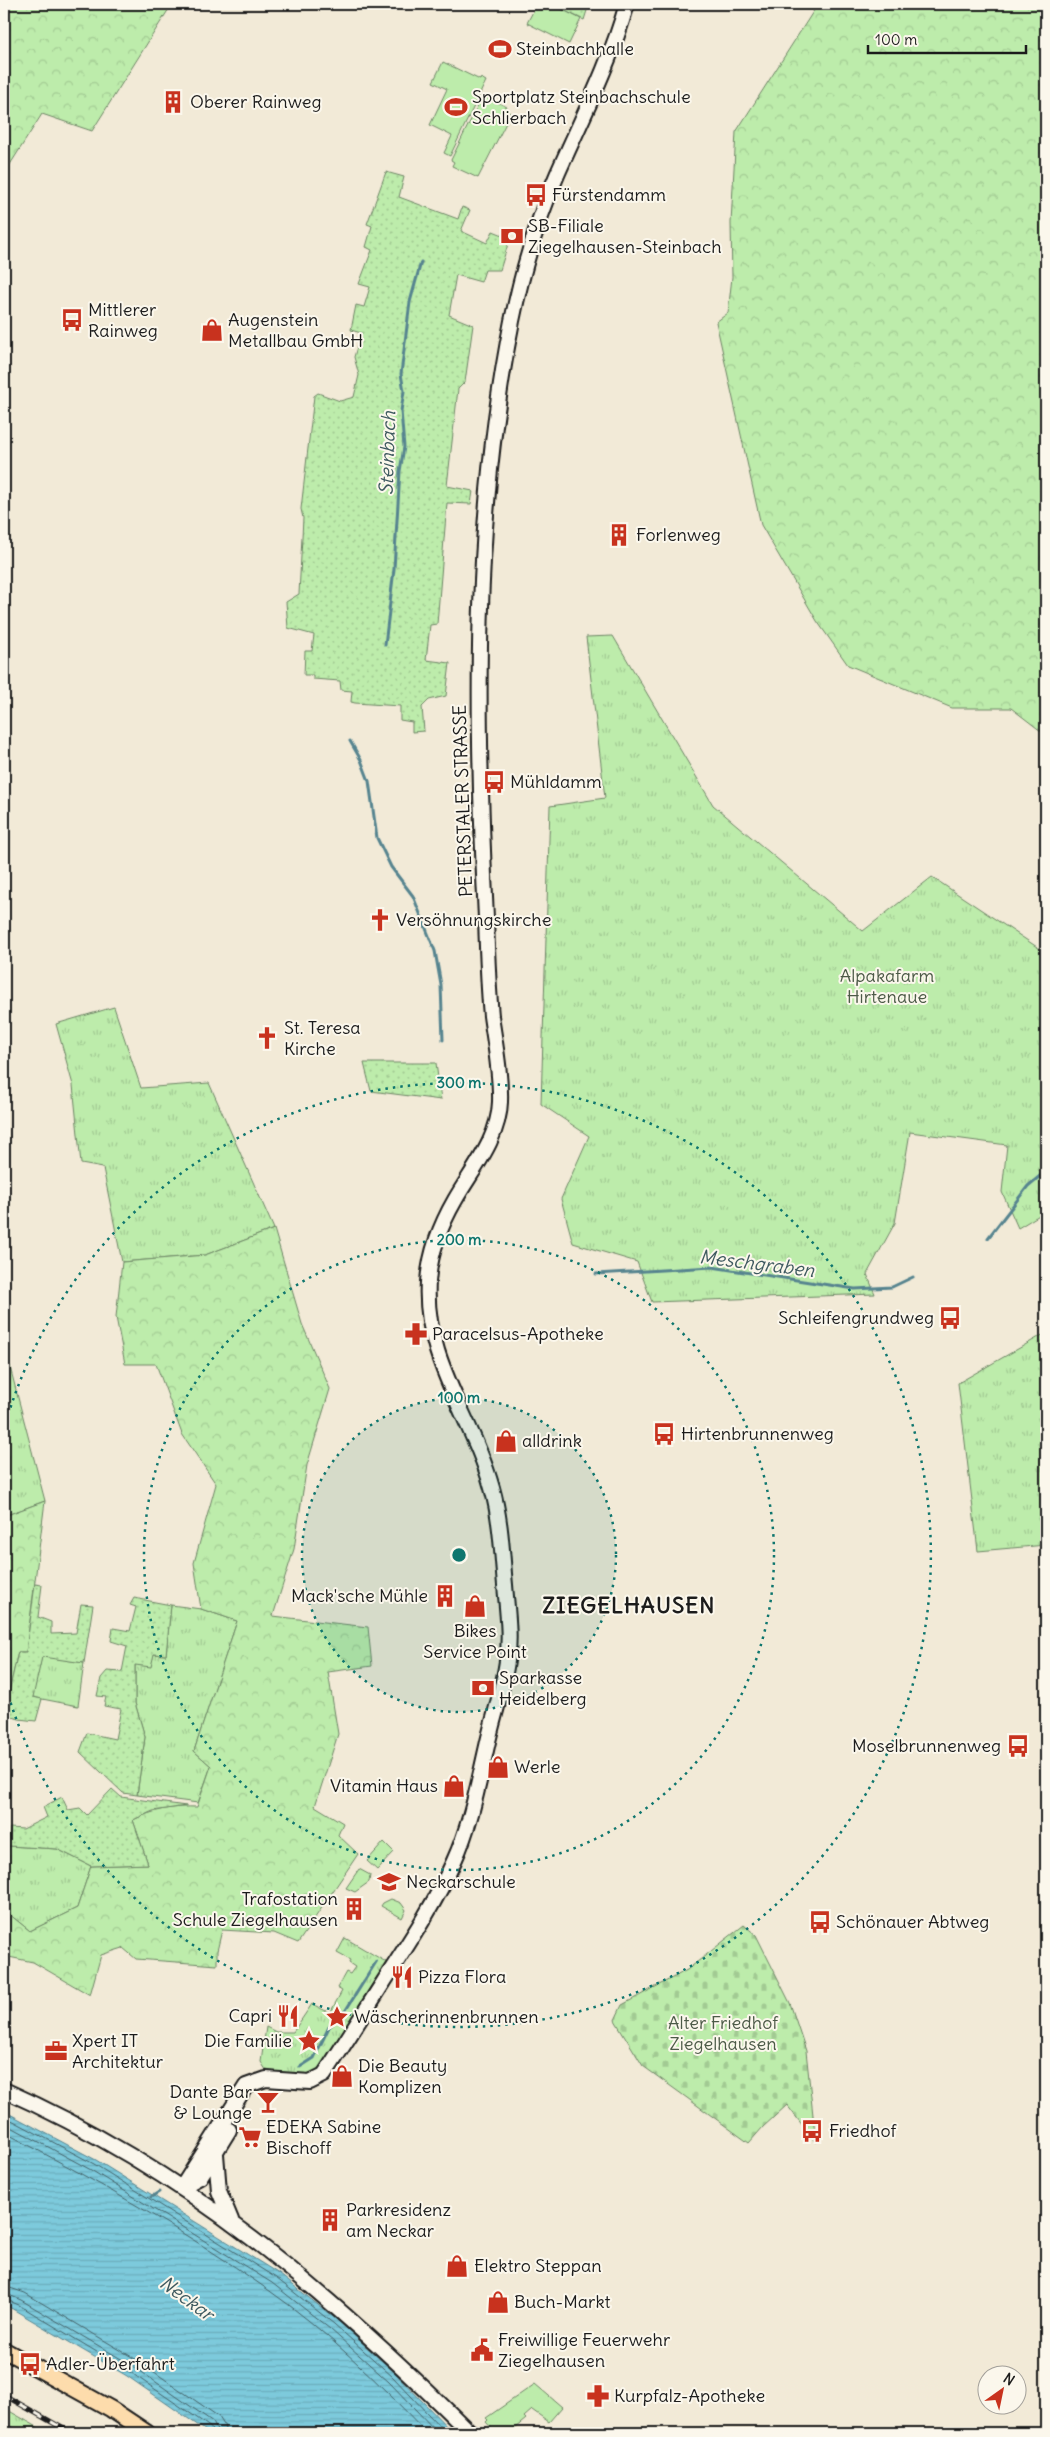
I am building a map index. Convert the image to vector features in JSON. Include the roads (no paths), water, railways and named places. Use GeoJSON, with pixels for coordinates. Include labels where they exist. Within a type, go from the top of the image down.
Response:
{"type":"FeatureCollection","features":[{"type":"Feature","properties":{"kind":"main road","name":"PETERSTALER STRASSE"},"geometry":{"type":"LineString","coordinates":[[255,2081],[272,2078],[303,2083],[321,2078],[416,1930],[450,1870],[467,1828],[508,1658],[502,1553],[494,1495],[483,1460],[453,1396],[436,1347],[429,1312],[428,1280],[433,1248],[441,1226],[491,1139],[500,1111],[500,1090],[490,1005],[485,913],[479,672],[487,512],[497,412],[513,316],[537,228],[555,180],[614,50],[627,4]]}},
{"type":"Feature","properties":{"kind":"main road"},"geometry":{"type":"LineString","coordinates":[[182,2187],[200,2177],[216,2154],[255,2081]]}},
{"type":"Feature","properties":{"kind":"main road"},"geometry":{"type":"LineString","coordinates":[[182,2187],[191,2170],[215,2138],[238,2096],[246,2086],[255,2081]]}},
{"type":"Feature","properties":{"kind":"main road"},"geometry":{"type":"LineString","coordinates":[[4,2090],[60,2117],[182,2187],[231,2221],[280,2258],[347,2315],[404,2367],[470,2433]]}},
{"type":"Feature","properties":{"kind":"main road"},"geometry":{"type":"LineString","coordinates":[[216,2154],[219,2191],[231,2221]]}},
{"type":"Feature","properties":{"kind":"main road"},"geometry":{"type":"LineString","coordinates":[[4,2350],[111,2409],[147,2433]]}},
{"type":"Feature","properties":{"kind":"water","name":"Neckar"},"geometry":{"type":"Polygon","coordinates":[[[4,2111],[96,2160],[279,2274],[337,2320],[396,2374],[453,2433],[209,2433],[127,2376],[4,2304],[4,2111]]]}},
{"type":"Feature","properties":{"kind":"waterway","name":"Steinbach"},"geometry":{"type":"LineString","coordinates":[[385,645],[394,569],[400,471],[404,447],[401,411],[404,391],[401,374],[410,302],[421,262]]}},
{"type":"Feature","properties":{"kind":"waterway","name":"Steinbach"},"geometry":{"type":"LineString","coordinates":[[350,741],[361,760],[369,781],[377,838],[391,867],[413,896],[435,951],[441,985],[443,1040]]}},
{"type":"Feature","properties":{"kind":"waterway","name":"Meschgraben"},"geometry":{"type":"LineString","coordinates":[[988,1238],[1028,1186],[1046,1171]]}},
{"type":"Feature","properties":{"kind":"waterway","name":"Meschgraben"},"geometry":{"type":"LineString","coordinates":[[596,1274],[712,1267],[855,1289],[892,1287],[913,1277]]}},
{"type":"Feature","properties":{"kind":"waterway","name":"Steinbach"},"geometry":{"type":"LineString","coordinates":[[300,2067],[314,2058],[329,2027],[344,2013],[376,1962]]}},
{"type":"Feature","properties":{"kind":"waterway"},"geometry":{"type":"LineString","coordinates":[[151,2197],[159,2192]]}},
{"type":"Feature","properties":{"kind":"railway"},"geometry":{"type":"LineString","coordinates":[[4,2395],[71,2433]]}},
{"type":"Feature","properties":{"kind":"place","name":"Steinbachhalle"},"geometry":{"type":"Point","coordinates":[500,49]}},
{"type":"Feature","properties":{"kind":"place","name":"Oberer Rainweg"},"geometry":{"type":"Point","coordinates":[173,102]}},
{"type":"Feature","properties":{"kind":"place","name":"Sportplatz Steinbachschule Schlierbach"},"geometry":{"type":"Point","coordinates":[456,107]}},
{"type":"Feature","properties":{"kind":"place","name":"Fürstendamm"},"geometry":{"type":"Point","coordinates":[536,195]}},
{"type":"Feature","properties":{"kind":"place","name":"SB-Filiale Ziegelhausen-Steinbach"},"geometry":{"type":"Point","coordinates":[512,236]}},
{"type":"Feature","properties":{"kind":"place","name":"Mittlerer Rainweg"},"geometry":{"type":"Point","coordinates":[72,320]}},
{"type":"Feature","properties":{"kind":"place","name":"Augenstein Metallbau GmbH"},"geometry":{"type":"Point","coordinates":[212,330]}},
{"type":"Feature","properties":{"kind":"place","name":"Forlenweg"},"geometry":{"type":"Point","coordinates":[619,535]}},
{"type":"Feature","properties":{"kind":"place","name":"Mühldamm"},"geometry":{"type":"Point","coordinates":[494,782]}},
{"type":"Feature","properties":{"kind":"place","name":"Versöhnungskirche"},"geometry":{"type":"Point","coordinates":[380,920]}},
{"type":"Feature","properties":{"kind":"place","name":"St. Teresa Kirche"},"geometry":{"type":"Point","coordinates":[267,1038]}},
{"type":"Feature","properties":{"kind":"place","name":"Schleifengrundweg"},"geometry":{"type":"Point","coordinates":[950,1318]}},
{"type":"Feature","properties":{"kind":"place","name":"Paracelsus-Apotheke"},"geometry":{"type":"Point","coordinates":[416,1334]}},
{"type":"Feature","properties":{"kind":"place","name":"Hirtenbrunnenweg"},"geometry":{"type":"Point","coordinates":[664,1434]}},
{"type":"Feature","properties":{"kind":"place","name":"alldrink"},"geometry":{"type":"Point","coordinates":[506,1441]}},
{"type":"Feature","properties":{"kind":"place","name":"Mack'sche Mühle"},"geometry":{"type":"Point","coordinates":[445,1596]}},
{"type":"Feature","properties":{"kind":"place","name":"Bikes Service Point"},"geometry":{"type":"Point","coordinates":[475,1606]}},
{"type":"Feature","properties":{"kind":"place","name":"Sparkasse Heidelberg"},"geometry":{"type":"Point","coordinates":[483,1688]}},
{"type":"Feature","properties":{"kind":"place","name":"Moselbrunnenweg"},"geometry":{"type":"Point","coordinates":[1018,1746]}},
{"type":"Feature","properties":{"kind":"place","name":"Werle"},"geometry":{"type":"Point","coordinates":[498,1767]}},
{"type":"Feature","properties":{"kind":"place","name":"Vitamin Haus"},"geometry":{"type":"Point","coordinates":[454,1786]}},
{"type":"Feature","properties":{"kind":"place","name":"Neckarschule"},"geometry":{"type":"Point","coordinates":[389,1882]}},
{"type":"Feature","properties":{"kind":"place","name":"Trafostation Schule Ziegelhausen"},"geometry":{"type":"Point","coordinates":[354,1909]}},
{"type":"Feature","properties":{"kind":"place","name":"Schönauer Abtweg"},"geometry":{"type":"Point","coordinates":[820,1922]}},
{"type":"Feature","properties":{"kind":"place","name":"Pizza Flora"},"geometry":{"type":"Point","coordinates":[402,1977]}},
{"type":"Feature","properties":{"kind":"place","name":"Capri"},"geometry":{"type":"Point","coordinates":[288,2016]}},
{"type":"Feature","properties":{"kind":"place","name":"Wäscherinnenbrunnen"},"geometry":{"type":"Point","coordinates":[337,2017]}},
{"type":"Feature","properties":{"kind":"place","name":"Die Familie"},"geometry":{"type":"Point","coordinates":[309,2041]}},
{"type":"Feature","properties":{"kind":"place","name":"Xpert IT Architektur"},"geometry":{"type":"Point","coordinates":[56,2051]}},
{"type":"Feature","properties":{"kind":"place","name":"Die Beauty Komplizen"},"geometry":{"type":"Point","coordinates":[342,2076]}},
{"type":"Feature","properties":{"kind":"place","name":"Dante Bar & Lounge"},"geometry":{"type":"Point","coordinates":[268,2102]}},
{"type":"Feature","properties":{"kind":"place","name":"Friedhof"},"geometry":{"type":"Point","coordinates":[812,2131]}},
{"type":"Feature","properties":{"kind":"place","name":"EDEKA Sabine Bischoff"},"geometry":{"type":"Point","coordinates":[250,2137]}},
{"type":"Feature","properties":{"kind":"place","name":"Parkresidenz am Neckar"},"geometry":{"type":"Point","coordinates":[330,2220]}},
{"type":"Feature","properties":{"kind":"place","name":"Elektro Steppan"},"geometry":{"type":"Point","coordinates":[457,2266]}},
{"type":"Feature","properties":{"kind":"place","name":"Buch-Markt"},"geometry":{"type":"Point","coordinates":[498,2302]}},
{"type":"Feature","properties":{"kind":"place","name":"Freiwillige Feuerwehr Ziegelhausen"},"geometry":{"type":"Point","coordinates":[482,2350]}},
{"type":"Feature","properties":{"kind":"place","name":"Adler-Überfahrt"},"geometry":{"type":"Point","coordinates":[30,2364]}},
{"type":"Feature","properties":{"kind":"place","name":"Kurpfalz-Apotheke"},"geometry":{"type":"Point","coordinates":[598,2396]}},
{"type":"Feature","properties":{"kind":"district","name":"ZIEGELHAUSEN"},"geometry":{"type":"Point","coordinates":[629,1605]}},
{"type":"Feature","properties":{"kind":"park label","name":"Alpakafarm Hirtenaue"},"geometry":{"type":"Point","coordinates":[887,986]}},
{"type":"Feature","properties":{"kind":"park label","name":"Alter Friedhof Ziegelhausen"},"geometry":{"type":"Point","coordinates":[723,2033]}}]}
